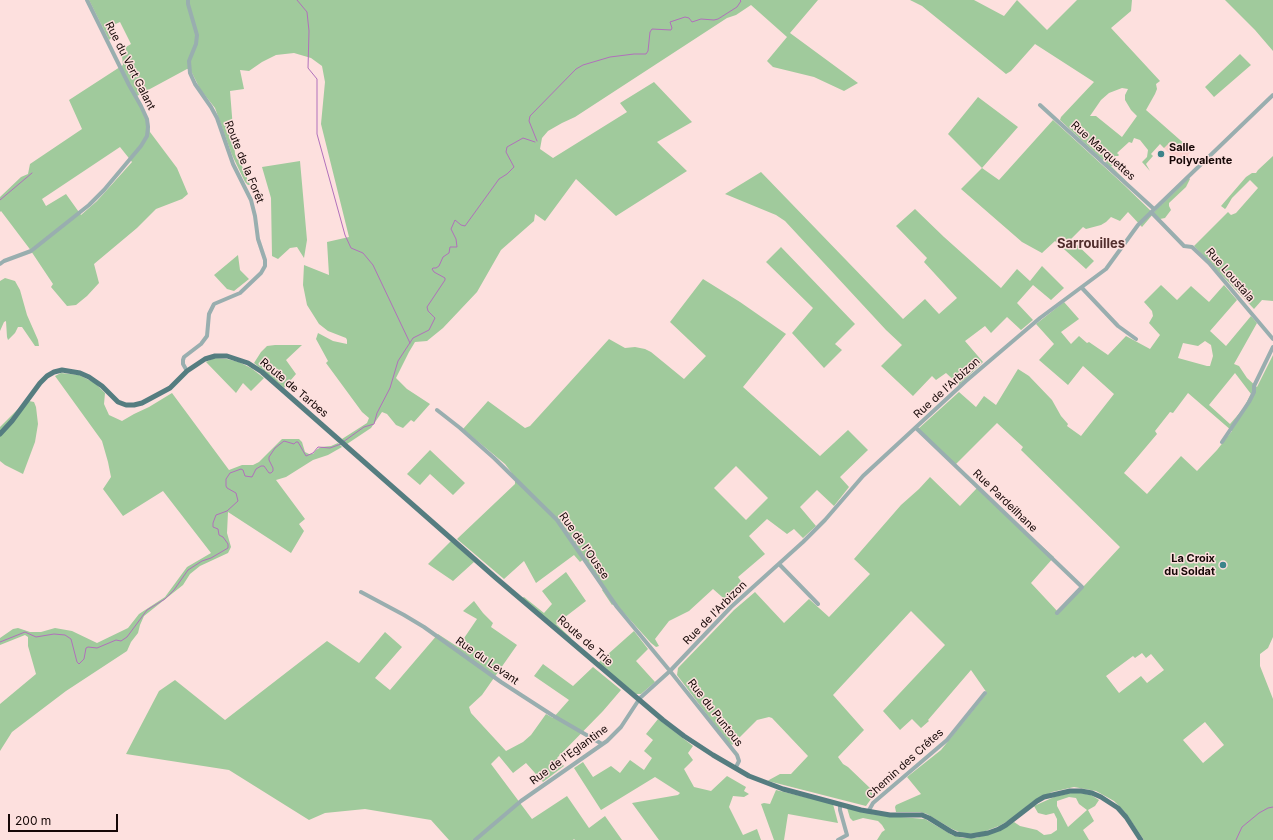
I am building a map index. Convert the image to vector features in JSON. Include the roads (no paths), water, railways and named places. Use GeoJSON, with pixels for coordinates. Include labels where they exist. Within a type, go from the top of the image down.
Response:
{"type":"FeatureCollection","features":[{"type":"Feature","properties":{"kind":"main road","name":"Route de Tarbes"},"geometry":{"type":"LineString","coordinates":[[0,434],[12,421],[40,383],[54,372],[62,370],[80,373],[102,386],[118,402],[126,405],[134,405],[142,403],[170,388],[187,371],[201,361],[215,356],[227,356],[248,363],[262,372],[345,445]]}},
{"type":"Feature","properties":{"kind":"main road","name":"Route de Trie"},"geometry":{"type":"LineString","coordinates":[[345,445],[501,583],[638,700],[684,736],[713,755],[765,783],[868,812],[922,815],[956,834],[971,836],[988,834],[1006,825],[1044,797],[1070,791],[1081,791],[1101,797],[1118,808],[1126,817],[1141,840]]}},
{"type":"Feature","properties":{"kind":"street","name":"Rue du Vert Galant"},"geometry":{"type":"LineString","coordinates":[[0,264],[4,261],[31,251],[89,205],[104,190],[141,146],[147,136],[147,119],[87,0]]}},
{"type":"Feature","properties":{"kind":"street","name":"Route de la Forêt"},"geometry":{"type":"LineString","coordinates":[[187,371],[183,364],[184,357],[201,344],[207,336],[209,314],[214,304],[240,293],[261,273],[265,266],[265,260],[258,239],[252,200],[233,164],[217,118],[195,84],[190,73],[189,62],[196,44],[197,35],[188,0]]}},
{"type":"Feature","properties":{"kind":"street","name":"Rue de l'Arbizon"},"geometry":{"type":"LineString","coordinates":[[638,700],[670,671],[731,608],[825,520],[863,476],[966,381],[1040,318],[1108,267],[1134,230],[1152,211],[1273,95]]}},
{"type":"Feature","properties":{"kind":"street","name":"Rue Marquettes"},"geometry":{"type":"LineString","coordinates":[[1040,105],[1152,211]]}},
{"type":"Feature","properties":{"kind":"street","name":"Rue Loustala"},"geometry":{"type":"LineString","coordinates":[[1152,211],[1184,246],[1192,247],[1208,263],[1273,339]]}},
{"type":"Feature","properties":{"kind":"street"},"geometry":{"type":"LineString","coordinates":[[1082,288],[1122,329],[1136,339]]}},
{"type":"Feature","properties":{"kind":"street"},"geometry":{"type":"LineString","coordinates":[[1222,442],[1249,402],[1254,392],[1254,386],[1273,347]]}},
{"type":"Feature","properties":{"kind":"street","name":"Rue de l'Ousse"},"geometry":{"type":"LineString","coordinates":[[437,410],[494,458],[557,520],[616,607],[670,671]]}},
{"type":"Feature","properties":{"kind":"street","name":"Rue Pardeilhane"},"geometry":{"type":"LineString","coordinates":[[916,428],[1082,587],[1057,613]]}},
{"type":"Feature","properties":{"kind":"street"},"geometry":{"type":"LineString","coordinates":[[779,564],[818,604]]}},
{"type":"Feature","properties":{"kind":"street","name":"Rue du Levant"},"geometry":{"type":"LineString","coordinates":[[361,592],[404,615],[507,686],[552,715],[602,744]]}},
{"type":"Feature","properties":{"kind":"street","name":"Rue du Puntous"},"geometry":{"type":"LineString","coordinates":[[670,671],[737,755],[739,761],[736,768]]}},
{"type":"Feature","properties":{"kind":"street","name":"Chemin des Crêtes"},"geometry":{"type":"LineString","coordinates":[[868,812],[873,803],[880,796],[947,740],[985,693]]}},
{"type":"Feature","properties":{"kind":"street","name":"Rue de l'Eglantine"},"geometry":{"type":"LineString","coordinates":[[476,840],[520,801],[602,744],[621,727],[638,700]]}},
{"type":"Feature","properties":{"kind":"street"},"geometry":{"type":"LineString","coordinates":[[840,805],[840,810],[849,840]]}},
{"type":"Feature","properties":{"kind":"street"},"geometry":{"type":"LineString","coordinates":[[838,840],[847,835]]}},
{"type":"Feature","properties":{"kind":"waterway"},"geometry":{"type":"LineString","coordinates":[[297,0],[307,12],[309,31],[308,68],[317,79],[317,134],[345,235],[351,248],[363,253],[373,265],[410,343]]}},
{"type":"Feature","properties":{"kind":"waterway"},"geometry":{"type":"LineString","coordinates":[[537,141],[529,121],[530,116],[576,69],[583,65],[610,57],[646,54],[648,51],[650,32],[652,29],[671,30],[672,28],[670,22],[685,17],[689,18],[692,22],[701,19],[718,19],[737,7],[741,1],[740,0]]}},
{"type":"Feature","properties":{"kind":"waterway"},"geometry":{"type":"LineString","coordinates":[[343,442],[364,427],[374,424],[377,413],[390,388],[398,361],[413,338],[429,330],[435,318],[428,311],[427,307],[445,280],[445,278],[434,272],[432,269],[439,266],[443,257],[449,253],[450,247],[457,247],[456,239],[451,229],[455,220],[461,225],[465,226],[499,179],[514,167],[506,152],[507,147],[523,138],[535,142]]}},
{"type":"Feature","properties":{"kind":"waterway"},"geometry":{"type":"LineString","coordinates":[[0,200],[32,173]]}},
{"type":"Feature","properties":{"kind":"waterway"},"geometry":{"type":"LineString","coordinates":[[0,642],[25,632],[36,637],[54,634],[65,635],[71,639],[77,662],[79,664],[84,659],[86,648],[97,648],[116,640],[121,641],[127,637],[147,610],[165,599],[174,590],[188,570],[228,548],[228,544],[223,537],[219,535],[218,529],[213,527],[213,523],[216,515],[227,511],[238,501],[236,493],[226,486],[226,479],[230,473],[241,469],[243,470],[245,476],[252,477],[256,469],[261,466],[264,466],[269,473],[271,473],[273,468],[269,457],[275,448],[284,441],[294,444],[298,442],[306,456],[313,453],[318,447],[330,448],[341,444]]}},
{"type":"Feature","properties":{"kind":"waterway"},"geometry":{"type":"LineString","coordinates":[[1236,840],[1242,827],[1259,813],[1273,807]]}},
{"type":"Feature","properties":{"kind":"place","name":"Salle Polyvalente"},"geometry":{"type":"Point","coordinates":[1161,154]}},
{"type":"Feature","properties":{"kind":"place","name":"La Croix du Soldat"},"geometry":{"type":"Point","coordinates":[1223,565]}},
{"type":"Feature","properties":{"kind":"district","name":"Sarrouilles"},"geometry":{"type":"Point","coordinates":[1091,244]}}]}
